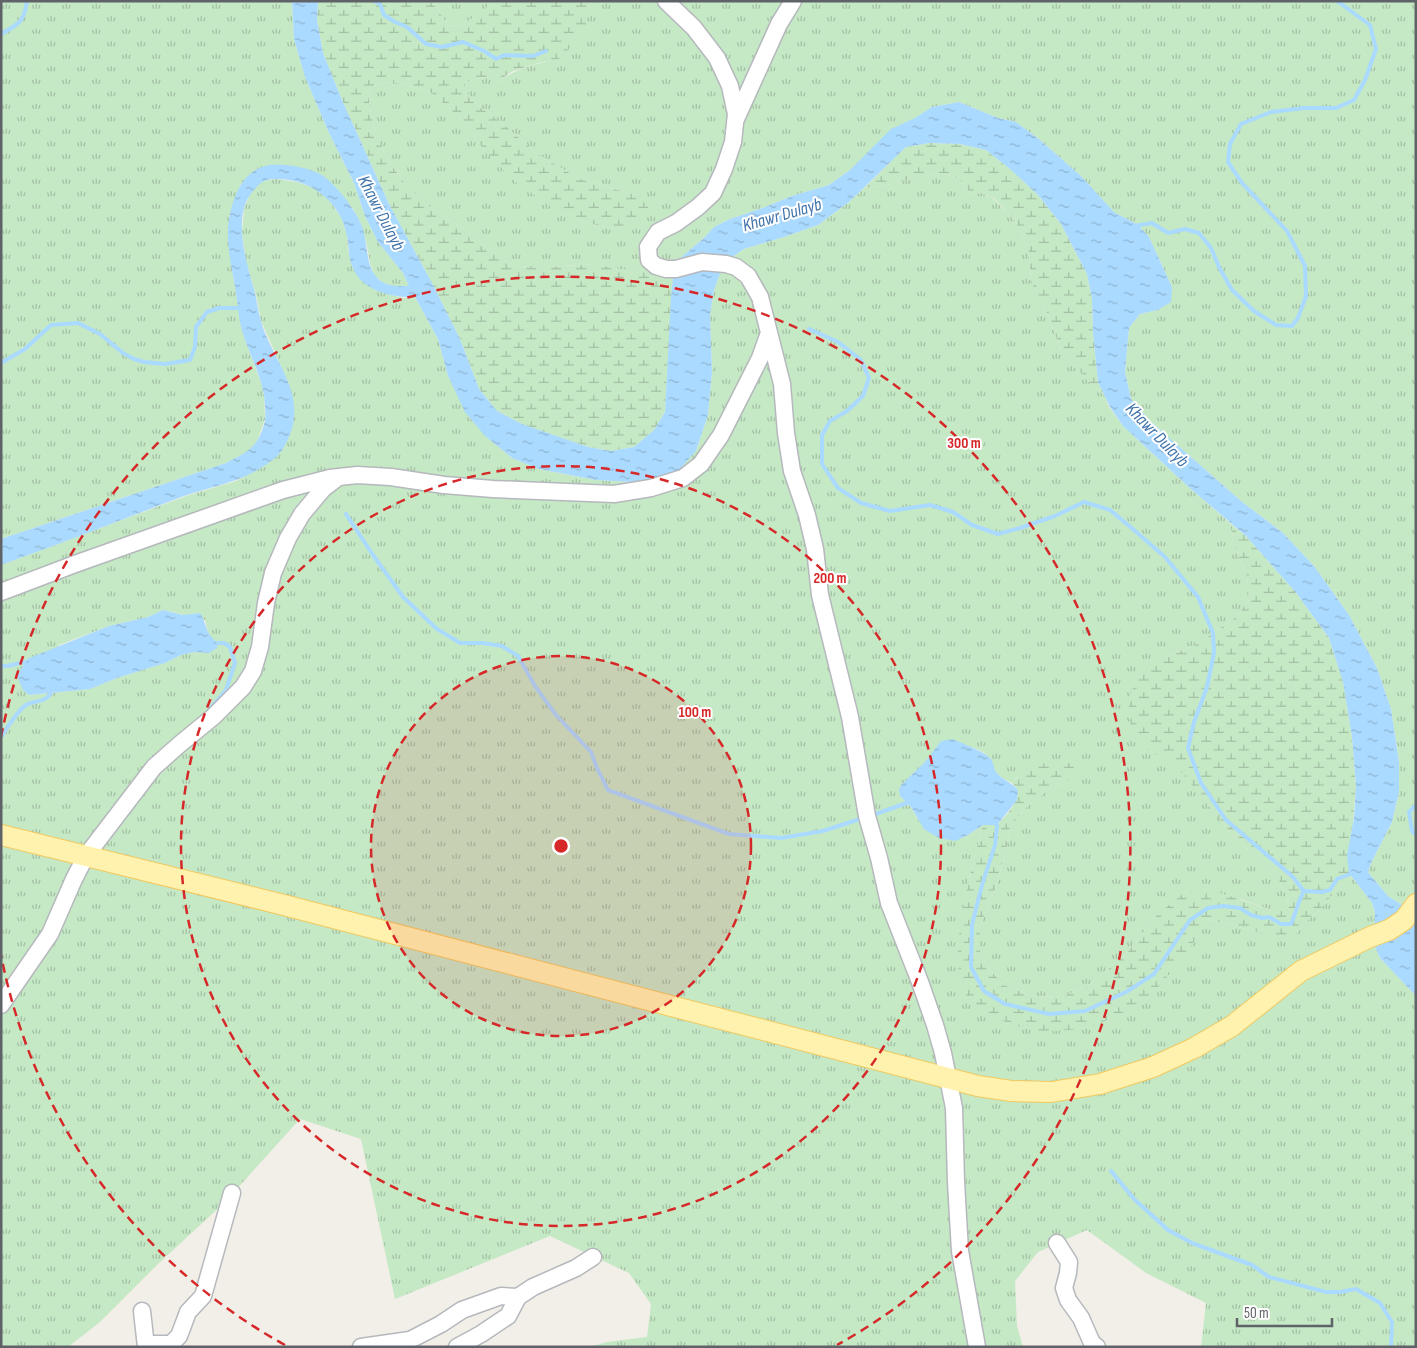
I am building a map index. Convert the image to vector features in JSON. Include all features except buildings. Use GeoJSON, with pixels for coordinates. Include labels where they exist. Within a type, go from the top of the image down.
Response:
{"type":"FeatureCollection","features":[{"type":"Feature","properties":{"kind":"main road"},"geometry":{"type":"LineString","coordinates":[[1,835],[290,907],[978,1086],[1011,1092],[1051,1092],[1100,1084],[1153,1067],[1194,1048],[1232,1026],[1301,971],[1389,930],[1404,920],[1416,904]]}},
{"type":"Feature","properties":{"kind":"street"},"geometry":{"type":"LineString","coordinates":[[666,1],[694,28],[717,58],[730,86],[736,114],[733,142],[713,193],[676,223],[658,232],[648,247],[649,260],[656,266],[666,269],[676,269],[702,262],[726,264],[736,267],[748,276],[760,297],[782,384],[786,433],[792,471],[807,515],[815,549],[820,595],[850,717],[867,816],[889,903],[935,1025],[943,1054],[954,1108],[960,1252],[977,1347]]}},
{"type":"Feature","properties":{"kind":"street"},"geometry":{"type":"LineString","coordinates":[[735,122],[779,24],[793,1]]}},
{"type":"Feature","properties":{"kind":"street"},"geometry":{"type":"LineString","coordinates":[[1,592],[283,490],[337,478],[357,475],[493,489],[614,494],[651,488],[683,478],[701,464],[721,435],[760,358],[769,333]]}},
{"type":"Feature","properties":{"kind":"street"},"geometry":{"type":"LineString","coordinates":[[1,1005],[50,934],[86,856],[154,767],[213,717],[243,687],[253,671],[260,647],[266,603],[273,573],[288,538],[302,514],[323,489],[337,478]]}},
{"type":"Feature","properties":{"kind":"street"},"geometry":{"type":"LineString","coordinates":[[142,1311],[146,1345],[171,1344],[179,1336],[188,1312],[203,1296],[232,1193]]}},
{"type":"Feature","properties":{"kind":"street"},"geometry":{"type":"LineString","coordinates":[[1057,1243],[1069,1262],[1064,1288],[1068,1300],[1081,1318],[1092,1342],[1097,1347]]}},
{"type":"Feature","properties":{"kind":"street"},"geometry":{"type":"LineString","coordinates":[[457,1347],[508,1316],[518,1297],[533,1287],[576,1268],[593,1256]]}},
{"type":"Feature","properties":{"kind":"street"},"geometry":{"type":"LineString","coordinates":[[361,1347],[410,1340],[470,1306],[501,1296],[518,1297]]}},
{"type":"Feature","properties":{"kind":"green space"},"geometry":{"type":"Polygon","coordinates":[[[1,1],[292,1],[294,39],[305,77],[329,133],[354,183],[365,216],[378,242],[403,273],[409,286],[393,286],[383,283],[374,275],[361,224],[352,207],[306,169],[240,185],[231,263],[243,334],[264,391],[265,419],[257,442],[249,451],[226,463],[1,539],[1,1]]]}},
{"type":"Feature","properties":{"kind":"green space"},"geometry":{"type":"Polygon","coordinates":[[[318,1],[429,1],[438,9],[447,25],[460,26],[482,12],[493,1],[591,1],[586,25],[559,59],[538,63],[511,72],[499,81],[484,77],[465,82],[465,91],[480,107],[501,122],[536,153],[578,178],[639,196],[647,202],[649,211],[642,220],[629,228],[614,229],[588,223],[557,211],[514,181],[483,149],[467,124],[429,91],[394,82],[375,85],[368,93],[375,129],[381,146],[399,175],[423,201],[476,237],[506,261],[529,267],[589,265],[625,270],[643,269],[673,278],[665,412],[654,430],[634,447],[611,451],[588,447],[522,424],[497,411],[479,389],[460,339],[389,204],[342,100],[323,53],[317,20],[318,1]]]}},
{"type":"Feature","properties":{"kind":"green space"},"geometry":{"type":"Polygon","coordinates":[[[429,1],[493,1],[483,12],[460,26],[447,25],[438,9],[429,1]]]}},
{"type":"Feature","properties":{"kind":"green space"},"geometry":{"type":"Polygon","coordinates":[[[591,1],[1416,1],[1416,914],[1388,896],[1368,872],[1392,822],[1399,792],[1399,762],[1391,709],[1377,668],[1349,615],[1314,566],[1283,533],[1241,501],[1150,421],[1131,399],[1125,372],[1129,328],[1140,314],[1158,310],[1172,287],[1149,237],[1138,225],[1114,212],[1081,176],[1016,122],[998,118],[959,102],[932,107],[870,151],[850,170],[829,185],[792,196],[730,219],[714,227],[679,259],[673,278],[646,269],[625,270],[599,265],[529,267],[513,264],[500,257],[466,230],[438,213],[410,188],[389,161],[375,129],[368,93],[375,85],[394,82],[429,91],[467,124],[483,149],[557,211],[588,223],[614,229],[639,196],[578,178],[536,153],[501,122],[480,107],[465,91],[465,82],[484,77],[499,81],[520,69],[559,59],[590,7],[591,1]]]}},
{"type":"Feature","properties":{"kind":"green space"},"geometry":{"type":"Polygon","coordinates":[[[930,143],[960,144],[986,150],[1038,195],[1061,224],[1087,274],[1092,299],[1098,382],[1105,396],[1088,381],[1061,350],[1047,313],[1031,282],[1029,252],[1016,222],[994,198],[981,193],[971,194],[957,177],[938,173],[887,185],[864,188],[906,147],[930,143]]]}},
{"type":"Feature","properties":{"kind":"green space"},"geometry":{"type":"Polygon","coordinates":[[[938,173],[957,177],[971,194],[981,193],[993,198],[1016,222],[1029,252],[1031,282],[1047,313],[1061,350],[1088,381],[1105,396],[1109,407],[1123,426],[1230,523],[1235,548],[1247,576],[1249,600],[1236,617],[1199,643],[1159,660],[1149,751],[1174,762],[1230,832],[1255,857],[1275,872],[1289,898],[1285,909],[1272,910],[1240,899],[1157,915],[1126,954],[1091,984],[1062,997],[1032,996],[1004,985],[989,969],[980,951],[980,926],[995,889],[1006,851],[1010,827],[1024,809],[1048,790],[1065,783],[1017,777],[1012,783],[1003,779],[998,774],[987,755],[980,750],[942,741],[900,796],[911,807],[918,820],[968,835],[983,825],[967,893],[957,963],[1037,1032],[1212,920],[1257,932],[1298,932],[1340,886],[1352,877],[1372,903],[1375,912],[1374,944],[1380,958],[1416,996],[1416,1347],[1201,1347],[1206,1303],[1146,1273],[1087,1230],[1038,1252],[1015,1281],[1017,1326],[1023,1347],[590,1347],[607,1342],[647,1337],[651,1304],[629,1273],[550,1236],[395,1299],[361,1139],[300,1119],[224,1203],[158,1264],[100,1322],[68,1347],[1,1347],[1,565],[189,495],[236,481],[265,465],[288,382],[261,321],[256,295],[246,262],[242,233],[244,209],[250,194],[261,181],[277,179],[297,182],[314,188],[328,199],[341,217],[347,234],[348,250],[353,268],[362,281],[375,290],[403,298],[415,297],[438,339],[448,376],[485,436],[512,458],[539,469],[596,480],[653,483],[696,451],[708,415],[712,372],[710,315],[714,290],[721,271],[729,259],[744,249],[818,225],[849,202],[864,188],[887,185],[938,173]],[[163,610],[148,617],[109,626],[59,645],[29,695],[90,689],[117,678],[165,663],[181,655],[194,652],[209,653],[209,636],[205,620],[163,610]]]}},
{"type":"Feature","properties":{"kind":"green space"},"geometry":{"type":"Polygon","coordinates":[[[1230,523],[1246,536],[1297,594],[1329,638],[1343,681],[1352,737],[1356,786],[1349,873],[1352,877],[1340,886],[1292,939],[1278,940],[1257,932],[1212,920],[1205,923],[1186,955],[1152,994],[1119,1015],[1085,1029],[1037,1032],[1000,1020],[967,998],[957,963],[960,926],[983,825],[997,825],[1011,809],[1018,790],[1012,783],[1034,766],[1061,762],[1079,766],[1076,775],[1065,783],[1048,790],[1024,809],[1010,827],[1006,851],[995,889],[980,926],[980,951],[989,969],[1004,985],[1032,996],[1062,997],[1091,984],[1126,954],[1157,915],[1185,892],[1211,890],[1272,910],[1285,908],[1289,898],[1275,872],[1255,857],[1230,832],[1174,763],[1149,751],[1131,727],[1128,698],[1141,673],[1159,660],[1199,643],[1236,617],[1249,600],[1247,576],[1235,548],[1230,523]]]}},
{"type":"Feature","properties":{"kind":"water","name":"Khawr Dulayb"},"geometry":{"type":"Polygon","coordinates":[[[292,1],[318,1],[317,20],[323,53],[342,100],[389,204],[460,339],[479,389],[497,411],[522,424],[588,447],[611,451],[634,447],[654,430],[665,412],[671,297],[673,278],[679,259],[714,227],[730,219],[792,196],[829,185],[850,170],[891,129],[915,118],[932,107],[959,102],[998,118],[1016,122],[1081,176],[1114,212],[1138,225],[1149,237],[1172,287],[1171,302],[1158,310],[1140,314],[1129,328],[1125,372],[1131,399],[1150,421],[1241,501],[1283,533],[1314,566],[1349,615],[1377,668],[1391,709],[1399,762],[1399,792],[1392,822],[1368,872],[1388,896],[1416,914],[1416,996],[1380,958],[1374,944],[1375,912],[1372,903],[1349,873],[1347,855],[1354,818],[1356,786],[1352,737],[1343,682],[1329,638],[1297,594],[1246,536],[1192,490],[1123,426],[1110,407],[1098,382],[1092,299],[1087,274],[1061,224],[1038,195],[986,150],[960,144],[930,143],[906,147],[849,202],[818,225],[744,249],[729,259],[721,271],[714,290],[710,315],[712,372],[708,415],[696,451],[677,472],[653,483],[596,480],[539,469],[512,458],[485,436],[465,412],[448,376],[438,339],[415,297],[379,292],[357,276],[350,260],[344,224],[331,203],[322,195],[313,188],[290,180],[266,180],[253,191],[246,201],[242,227],[245,255],[260,318],[265,334],[289,384],[293,397],[293,424],[290,435],[282,450],[267,464],[248,475],[184,496],[1,565],[1,539],[226,463],[247,452],[256,443],[265,421],[264,395],[242,329],[228,245],[229,219],[234,199],[238,189],[251,173],[270,165],[282,165],[307,169],[324,177],[349,203],[358,218],[363,230],[370,264],[378,279],[394,286],[409,286],[403,273],[378,242],[365,216],[354,183],[329,133],[305,77],[294,39],[292,1]]]}},
{"type":"Feature","properties":{"kind":"water"},"geometry":{"type":"Polygon","coordinates":[[[163,610],[183,615],[200,613],[208,632],[218,643],[217,648],[209,653],[194,652],[181,655],[165,663],[117,678],[90,689],[29,695],[23,690],[17,676],[27,659],[109,626],[148,617],[163,610]]]}},
{"type":"Feature","properties":{"kind":"water"},"geometry":{"type":"Polygon","coordinates":[[[953,739],[988,756],[997,773],[1018,790],[1017,800],[997,825],[983,825],[955,841],[939,838],[924,829],[911,807],[900,796],[899,790],[901,785],[925,762],[941,741],[953,739]]]}},
{"type":"Feature","properties":{"kind":"waterway"},"geometry":{"type":"LineString","coordinates":[[1,34],[20,22],[27,1]]}},
{"type":"Feature","properties":{"kind":"waterway"},"geometry":{"type":"LineString","coordinates":[[374,1],[380,4],[384,15],[407,27],[426,44],[442,47],[463,42],[484,51],[496,59],[504,55],[533,56],[546,51]]}},
{"type":"Feature","properties":{"kind":"waterway"},"geometry":{"type":"LineString","coordinates":[[1134,226],[1152,223],[1168,233],[1185,229],[1199,233],[1211,248],[1232,290],[1254,311],[1276,325],[1292,326],[1298,318],[1306,296],[1305,266],[1287,231],[1242,183],[1228,162],[1230,144],[1241,124],[1271,112],[1304,108],[1336,108],[1354,100],[1365,80],[1376,49],[1370,25],[1337,1]]}},
{"type":"Feature","properties":{"kind":"waterway"},"geometry":{"type":"LineString","coordinates":[[1,363],[25,349],[51,325],[78,323],[100,334],[123,353],[134,359],[165,364],[190,360],[195,347],[196,327],[207,312],[219,308],[243,308]]}},
{"type":"Feature","properties":{"kind":"waterway"},"geometry":{"type":"LineString","coordinates":[[809,329],[838,342],[861,360],[869,378],[863,396],[847,411],[830,421],[822,435],[822,464],[838,488],[861,503],[890,511],[930,505],[953,512],[972,525],[998,534],[1055,516],[1084,502],[1110,510],[1165,557],[1198,597],[1213,633],[1214,653],[1207,687],[1194,722],[1188,748],[1201,783],[1226,820],[1292,876],[1304,891]]}},
{"type":"Feature","properties":{"kind":"waterway"},"geometry":{"type":"LineString","coordinates":[[346,514],[403,597],[437,629],[460,643],[483,643],[502,646],[518,656],[535,686],[556,715],[591,752],[608,790],[729,834],[781,838],[823,831],[863,818]]}},
{"type":"Feature","properties":{"kind":"waterway"},"geometry":{"type":"LineString","coordinates":[[209,710],[226,690],[235,663],[230,647],[224,643],[218,643]]}},
{"type":"Feature","properties":{"kind":"waterway"},"geometry":{"type":"LineString","coordinates":[[1,666],[25,662]]}},
{"type":"Feature","properties":{"kind":"waterway"},"geometry":{"type":"LineString","coordinates":[[1,737],[23,707],[29,703],[40,701],[51,693]]}},
{"type":"Feature","properties":{"kind":"waterway"},"geometry":{"type":"LineString","coordinates":[[870,816],[907,803]]}},
{"type":"Feature","properties":{"kind":"waterway"},"geometry":{"type":"LineString","coordinates":[[1416,805],[1409,812],[1412,831],[1416,835]]}},
{"type":"Feature","properties":{"kind":"waterway"},"geometry":{"type":"LineString","coordinates":[[997,825],[995,845],[972,925],[971,967],[984,991],[1005,1004],[1049,1014],[1085,1011],[1126,992],[1154,974],[1190,920],[1208,908],[1223,906],[1240,908],[1251,915],[1262,918],[1269,917],[1281,924],[1291,924],[1304,891],[1322,892],[1330,890],[1337,879],[1353,873]]}},
{"type":"Feature","properties":{"kind":"waterway"},"geometry":{"type":"LineString","coordinates":[[1111,1171],[1134,1199],[1168,1230],[1192,1243],[1252,1265],[1269,1277],[1326,1292],[1356,1289],[1380,1303],[1392,1322],[1391,1347]]}}]}
